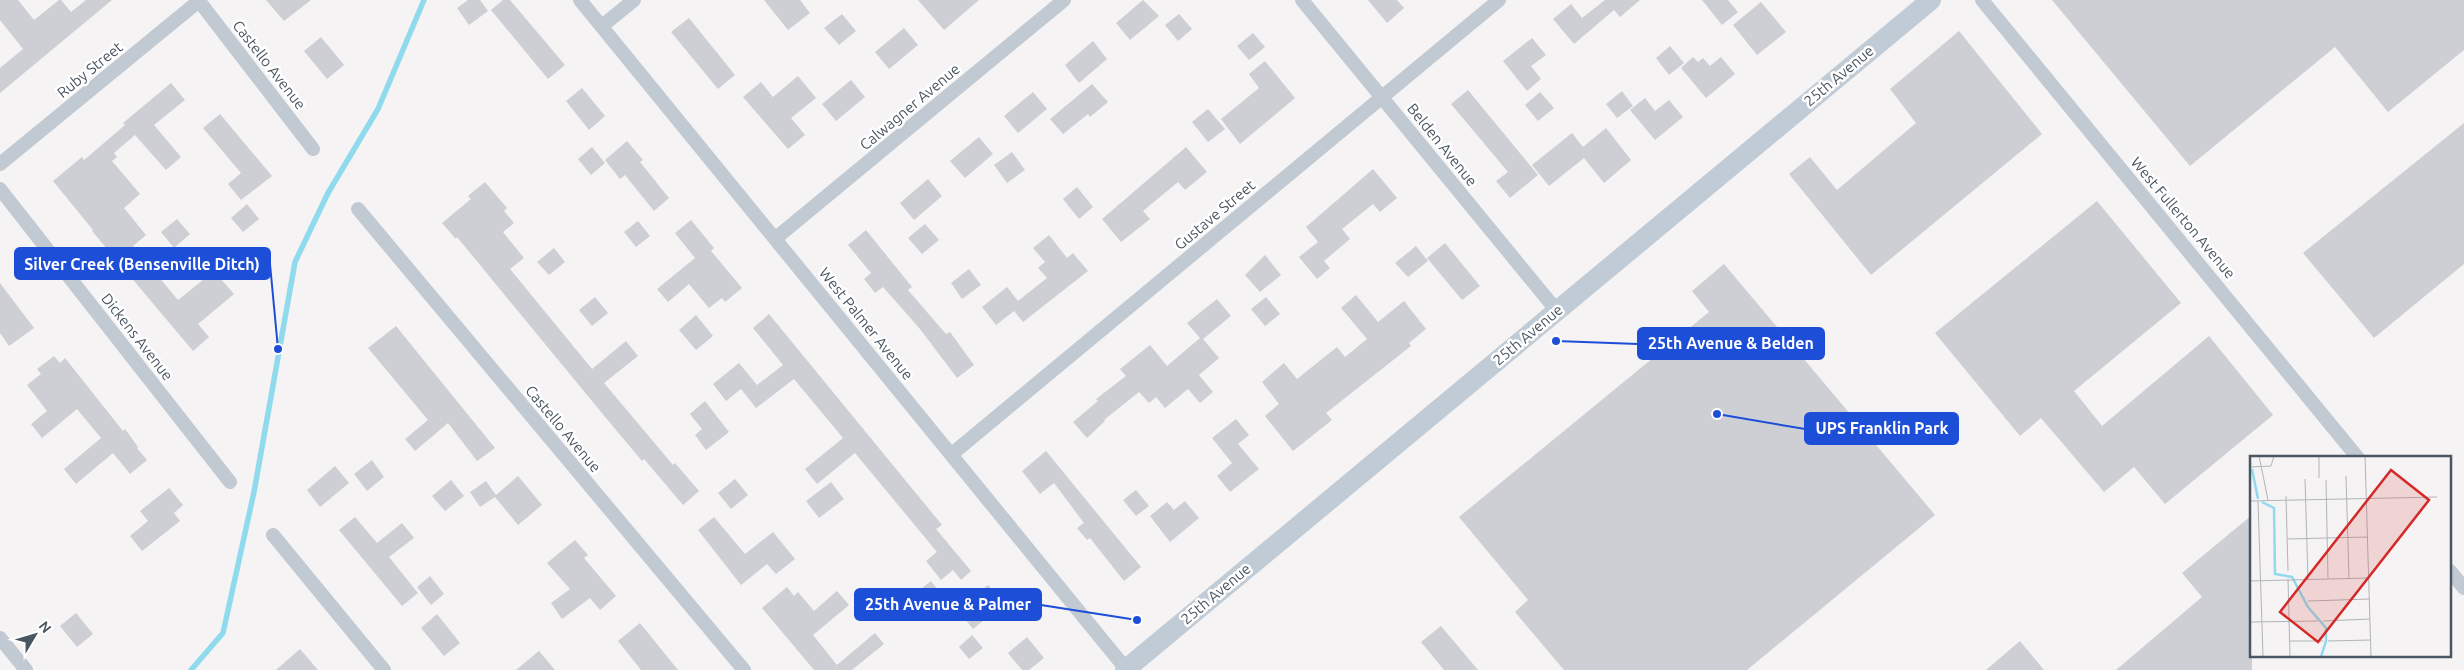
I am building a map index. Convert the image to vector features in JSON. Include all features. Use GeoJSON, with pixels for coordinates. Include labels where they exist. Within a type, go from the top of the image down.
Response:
{"type":"FeatureCollection","features":[{"type":"Feature","properties":{"kind":"main road","name":"25th Avenue"},"geometry":{"type":"LineString","coordinates":[[1125,670],[1931,0]]}},
{"type":"Feature","properties":{"kind":"street","name":"Castello Avenue"},"geometry":{"type":"LineString","coordinates":[[200,0],[313,149]]}},
{"type":"Feature","properties":{"kind":"street","name":"Ruby Street"},"geometry":{"type":"LineString","coordinates":[[0,164],[200,0]]}},
{"type":"Feature","properties":{"kind":"street","name":"West Palmer Avenue"},"geometry":{"type":"LineString","coordinates":[[580,0],[952,454],[1125,670]]}},
{"type":"Feature","properties":{"kind":"street"},"geometry":{"type":"LineString","coordinates":[[602,26],[634,0]]}},
{"type":"Feature","properties":{"kind":"street","name":"Calwagner Avenue"},"geometry":{"type":"LineString","coordinates":[[776,238],[1064,0]]}},
{"type":"Feature","properties":{"kind":"street","name":"Belden Avenue"},"geometry":{"type":"LineString","coordinates":[[1302,0],[1557,311]]}},
{"type":"Feature","properties":{"kind":"street","name":"Gustave Street"},"geometry":{"type":"LineString","coordinates":[[952,454],[1499,0]]}},
{"type":"Feature","properties":{"kind":"street","name":"West Fullerton Avenue"},"geometry":{"type":"LineString","coordinates":[[1982,0],[2356,456]]}},
{"type":"Feature","properties":{"kind":"street","name":"Dickens Avenue"},"geometry":{"type":"LineString","coordinates":[[0,189],[230,482]]}},
{"type":"Feature","properties":{"kind":"street","name":"Castello Avenue"},"geometry":{"type":"LineString","coordinates":[[358,210],[744,670]]}},
{"type":"Feature","properties":{"kind":"street"},"geometry":{"type":"LineString","coordinates":[[273,535],[384,670]]}},
{"type":"Feature","properties":{"kind":"street"},"geometry":{"type":"LineString","coordinates":[[2452,573],[2464,588]]}},
{"type":"Feature","properties":{"kind":"street"},"geometry":{"type":"LineString","coordinates":[[0,638],[26,670]]}},
{"type":"Feature","properties":{"kind":"building"},"geometry":{"type":"Polygon","coordinates":[[[0,0],[18,0],[34,20],[59,0],[71,12],[86,0],[112,0],[0,93],[0,68],[23,49],[0,20],[0,0]]]}},
{"type":"Feature","properties":{"kind":"building"},"geometry":{"type":"Polygon","coordinates":[[[266,0],[311,0],[284,21],[266,0]]]}},
{"type":"Feature","properties":{"kind":"building"},"geometry":{"type":"Polygon","coordinates":[[[468,0],[480,0],[488,11],[469,25],[457,8],[468,0]]]}},
{"type":"Feature","properties":{"kind":"building"},"geometry":{"type":"Polygon","coordinates":[[[503,0],[510,0],[565,65],[548,79],[491,10],[503,0]]]}},
{"type":"Feature","properties":{"kind":"building"},"geometry":{"type":"Polygon","coordinates":[[[764,0],[800,0],[810,13],[788,30],[764,0]]]}},
{"type":"Feature","properties":{"kind":"building"},"geometry":{"type":"Polygon","coordinates":[[[918,0],[979,0],[944,30],[918,0]]]}},
{"type":"Feature","properties":{"kind":"building"},"geometry":{"type":"Polygon","coordinates":[[[1143,0],[1159,16],[1130,40],[1116,23],[1143,0]]]}},
{"type":"Feature","properties":{"kind":"building"},"geometry":{"type":"Polygon","coordinates":[[[1368,0],[1397,0],[1404,8],[1387,23],[1368,0]]]}},
{"type":"Feature","properties":{"kind":"building"},"geometry":{"type":"Polygon","coordinates":[[[1605,0],[1640,0],[1620,17],[1614,10],[1574,44],[1553,19],[1571,4],[1582,18],[1605,0]]]}},
{"type":"Feature","properties":{"kind":"building"},"geometry":{"type":"Polygon","coordinates":[[[1702,0],[1728,0],[1738,12],[1722,25],[1702,0]]]}},
{"type":"Feature","properties":{"kind":"building"},"geometry":{"type":"Polygon","coordinates":[[[2052,0],[2464,0],[2464,50],[2388,112],[2335,47],[2190,166],[2052,0]]]}},
{"type":"Feature","properties":{"kind":"building"},"geometry":{"type":"Polygon","coordinates":[[[1761,2],[1786,32],[1757,55],[1733,25],[1761,2]]]}},
{"type":"Feature","properties":{"kind":"building"},"geometry":{"type":"Polygon","coordinates":[[[842,14],[856,31],[839,45],[824,28],[842,14]]]}},
{"type":"Feature","properties":{"kind":"building"},"geometry":{"type":"Polygon","coordinates":[[[1179,14],[1192,29],[1178,41],[1165,25],[1179,14]]]}},
{"type":"Feature","properties":{"kind":"building"},"geometry":{"type":"Polygon","coordinates":[[[689,18],[735,75],[718,89],[671,32],[689,18]]]}},
{"type":"Feature","properties":{"kind":"building"},"geometry":{"type":"Polygon","coordinates":[[[904,28],[918,45],[889,69],[875,52],[904,28]]]}},
{"type":"Feature","properties":{"kind":"building"},"geometry":{"type":"Polygon","coordinates":[[[1959,31],[2042,134],[1871,275],[1789,174],[1810,157],[1837,190],[1916,123],[1890,89],[1959,31]]]}},
{"type":"Feature","properties":{"kind":"building"},"geometry":{"type":"Polygon","coordinates":[[[1253,33],[1265,47],[1249,60],[1237,46],[1253,33]]]}},
{"type":"Feature","properties":{"kind":"building"},"geometry":{"type":"Polygon","coordinates":[[[321,37],[344,65],[327,79],[304,51],[321,37]]]}},
{"type":"Feature","properties":{"kind":"building"},"geometry":{"type":"Polygon","coordinates":[[[1532,38],[1546,55],[1531,66],[1541,79],[1527,91],[1503,61],[1532,38]]]}},
{"type":"Feature","properties":{"kind":"building"},"geometry":{"type":"Polygon","coordinates":[[[1093,41],[1107,59],[1079,83],[1065,65],[1093,41]]]}},
{"type":"Feature","properties":{"kind":"building"},"geometry":{"type":"Polygon","coordinates":[[[1670,46],[1684,63],[1669,75],[1656,58],[1670,46]]]}},
{"type":"Feature","properties":{"kind":"building"},"geometry":{"type":"Polygon","coordinates":[[[1693,57],[1698,62],[1703,58],[1710,66],[1721,57],[1735,74],[1706,98],[1681,68],[1693,57]]]}},
{"type":"Feature","properties":{"kind":"building"},"geometry":{"type":"Polygon","coordinates":[[[1265,61],[1295,98],[1240,144],[1221,119],[1259,88],[1249,74],[1265,61]]]}},
{"type":"Feature","properties":{"kind":"building"},"geometry":{"type":"Polygon","coordinates":[[[798,76],[816,98],[791,118],[805,135],[788,149],[743,97],[761,82],[773,97],[798,76]]]}},
{"type":"Feature","properties":{"kind":"building"},"geometry":{"type":"Polygon","coordinates":[[[851,80],[865,97],[836,121],[822,104],[851,80]]]}},
{"type":"Feature","properties":{"kind":"building"},"geometry":{"type":"Polygon","coordinates":[[[171,83],[185,100],[154,125],[181,157],[166,170],[135,135],[114,153],[117,157],[112,161],[140,194],[124,208],[146,235],[133,246],[178,300],[214,271],[234,294],[198,324],[209,337],[193,351],[92,231],[53,181],[82,157],[84,160],[125,125],[123,123],[171,83]]]}},
{"type":"Feature","properties":{"kind":"building"},"geometry":{"type":"Polygon","coordinates":[[[1092,84],[1108,102],[1090,117],[1088,114],[1063,134],[1050,119],[1092,84]]]}},
{"type":"Feature","properties":{"kind":"building"},"geometry":{"type":"Polygon","coordinates":[[[582,88],[605,116],[589,130],[566,101],[582,88]]]}},
{"type":"Feature","properties":{"kind":"building"},"geometry":{"type":"Polygon","coordinates":[[[1468,90],[1538,175],[1510,198],[1496,181],[1508,172],[1451,104],[1468,90]]]}},
{"type":"Feature","properties":{"kind":"building"},"geometry":{"type":"Polygon","coordinates":[[[1622,91],[1633,106],[1617,118],[1606,104],[1622,91]]]}},
{"type":"Feature","properties":{"kind":"building"},"geometry":{"type":"Polygon","coordinates":[[[1033,92],[1047,109],[1018,133],[1004,116],[1033,92]]]}},
{"type":"Feature","properties":{"kind":"building"},"geometry":{"type":"Polygon","coordinates":[[[1540,92],[1554,108],[1538,121],[1525,105],[1540,92]]]}},
{"type":"Feature","properties":{"kind":"building"},"geometry":{"type":"Polygon","coordinates":[[[1645,98],[1655,111],[1669,100],[1683,117],[1655,140],[1630,110],[1645,98]]]}},
{"type":"Feature","properties":{"kind":"building"},"geometry":{"type":"Polygon","coordinates":[[[1208,109],[1225,129],[1208,142],[1192,122],[1208,109]]]}},
{"type":"Feature","properties":{"kind":"building"},"geometry":{"type":"Polygon","coordinates":[[[220,114],[272,176],[241,200],[228,184],[241,173],[203,128],[220,114]]]}},
{"type":"Feature","properties":{"kind":"building"},"geometry":{"type":"Polygon","coordinates":[[[2464,123],[2464,264],[2374,338],[2303,253],[2464,123]]]}},
{"type":"Feature","properties":{"kind":"building"},"geometry":{"type":"Polygon","coordinates":[[[1606,128],[1631,160],[1604,183],[1584,158],[1549,186],[1532,165],[1572,133],[1583,147],[1606,128]]]}},
{"type":"Feature","properties":{"kind":"building"},"geometry":{"type":"Polygon","coordinates":[[[979,137],[993,154],[965,178],[950,161],[979,137]]]}},
{"type":"Feature","properties":{"kind":"building"},"geometry":{"type":"Polygon","coordinates":[[[627,141],[643,160],[640,162],[669,198],[654,211],[625,175],[620,179],[605,160],[627,141]]]}},
{"type":"Feature","properties":{"kind":"building"},"geometry":{"type":"Polygon","coordinates":[[[592,147],[605,163],[591,175],[578,159],[592,147]]]}},
{"type":"Feature","properties":{"kind":"building"},"geometry":{"type":"Polygon","coordinates":[[[1186,147],[1207,172],[1185,190],[1178,182],[1143,211],[1150,219],[1121,242],[1102,219],[1186,147]]]}},
{"type":"Feature","properties":{"kind":"building"},"geometry":{"type":"Polygon","coordinates":[[[1012,152],[1025,170],[1007,183],[994,165],[1012,152]]]}},
{"type":"Feature","properties":{"kind":"building"},"geometry":{"type":"Polygon","coordinates":[[[1373,169],[1397,198],[1380,212],[1373,204],[1342,229],[1350,239],[1324,261],[1330,268],[1317,279],[1299,257],[1318,242],[1306,227],[1373,169]]]}},
{"type":"Feature","properties":{"kind":"building"},"geometry":{"type":"Polygon","coordinates":[[[928,179],[942,196],[914,220],[900,203],[928,179]]]}},
{"type":"Feature","properties":{"kind":"building"},"geometry":{"type":"Polygon","coordinates":[[[485,182],[507,208],[504,211],[514,223],[503,232],[524,258],[510,269],[592,369],[626,341],[638,356],[604,383],[673,465],[675,463],[699,491],[683,505],[644,459],[642,461],[457,237],[456,239],[442,223],[471,199],[468,196],[485,182]]]}},
{"type":"Feature","properties":{"kind":"building"},"geometry":{"type":"Polygon","coordinates":[[[1077,187],[1093,207],[1079,219],[1063,199],[1077,187]]]}},
{"type":"Feature","properties":{"kind":"building"},"geometry":{"type":"Polygon","coordinates":[[[2097,201],[2181,303],[2074,391],[2102,426],[2209,336],[2273,415],[2165,504],[2134,467],[2104,492],[2041,418],[2020,436],[1935,333],[2097,201]]]}},
{"type":"Feature","properties":{"kind":"building"},"geometry":{"type":"Polygon","coordinates":[[[247,204],[259,219],[243,232],[231,218],[247,204]]]}},
{"type":"Feature","properties":{"kind":"building"},"geometry":{"type":"Polygon","coordinates":[[[177,219],[190,234],[174,248],[161,232],[177,219]]]}},
{"type":"Feature","properties":{"kind":"building"},"geometry":{"type":"Polygon","coordinates":[[[691,220],[714,248],[711,251],[742,288],[725,302],[722,298],[709,308],[689,284],[668,302],[657,289],[695,258],[675,233],[691,220]]]}},
{"type":"Feature","properties":{"kind":"building"},"geometry":{"type":"Polygon","coordinates":[[[638,221],[650,236],[636,247],[624,232],[638,221]]]}},
{"type":"Feature","properties":{"kind":"building"},"geometry":{"type":"Polygon","coordinates":[[[925,224],[939,240],[922,254],[908,238],[925,224]]]}},
{"type":"Feature","properties":{"kind":"building"},"geometry":{"type":"Polygon","coordinates":[[[866,230],[912,287],[908,290],[946,334],[950,332],[974,365],[957,378],[920,329],[883,287],[875,293],[864,279],[871,273],[848,245],[866,230]]]}},
{"type":"Feature","properties":{"kind":"building"},"geometry":{"type":"Polygon","coordinates":[[[1049,235],[1067,258],[1073,253],[1088,271],[1023,322],[1014,311],[996,325],[982,307],[1007,287],[1018,301],[1047,278],[1038,268],[1045,262],[1033,248],[1049,235]]]}},
{"type":"Feature","properties":{"kind":"building"},"geometry":{"type":"Polygon","coordinates":[[[1445,243],[1480,286],[1462,300],[1427,258],[1445,243]]]}},
{"type":"Feature","properties":{"kind":"building"},"geometry":{"type":"Polygon","coordinates":[[[1416,246],[1428,261],[1408,277],[1395,263],[1416,246]]]}},
{"type":"Feature","properties":{"kind":"building"},"geometry":{"type":"Polygon","coordinates":[[[554,248],[565,262],[549,275],[537,262],[554,248]]]}},
{"type":"Feature","properties":{"kind":"building"},"geometry":{"type":"Polygon","coordinates":[[[1265,255],[1281,275],[1260,292],[1245,275],[1265,255]]]}},
{"type":"Feature","properties":{"kind":"building"},"geometry":{"type":"Polygon","coordinates":[[[1724,264],[1935,515],[1747,670],[1564,670],[1515,612],[1528,600],[1459,517],[1709,312],[1692,291],[1724,264]]]}},
{"type":"Feature","properties":{"kind":"building"},"geometry":{"type":"Polygon","coordinates":[[[969,269],[981,285],[962,299],[951,283],[969,269]]]}},
{"type":"Feature","properties":{"kind":"building"},"geometry":{"type":"Polygon","coordinates":[[[0,283],[34,328],[9,346],[0,333],[0,283]]]}},
{"type":"Feature","properties":{"kind":"building"},"geometry":{"type":"Polygon","coordinates":[[[1356,295],[1378,322],[1404,301],[1426,329],[1409,343],[1411,346],[1326,413],[1332,420],[1293,451],[1265,416],[1279,404],[1262,382],[1284,363],[1297,379],[1337,347],[1345,357],[1367,339],[1341,308],[1356,295]]]}},
{"type":"Feature","properties":{"kind":"building"},"geometry":{"type":"Polygon","coordinates":[[[595,297],[608,313],[592,326],[579,310],[595,297]]]}},
{"type":"Feature","properties":{"kind":"building"},"geometry":{"type":"Polygon","coordinates":[[[1266,297],[1280,314],[1265,326],[1251,309],[1266,297]]]}},
{"type":"Feature","properties":{"kind":"building"},"geometry":{"type":"Polygon","coordinates":[[[1217,299],[1231,316],[1203,339],[1219,358],[1199,375],[1213,392],[1200,403],[1188,389],[1165,408],[1156,397],[1149,403],[1139,392],[1104,420],[1087,438],[1073,422],[1098,401],[1096,399],[1126,376],[1120,369],[1150,345],[1167,366],[1200,338],[1187,323],[1217,299]]]}},
{"type":"Feature","properties":{"kind":"building"},"geometry":{"type":"Polygon","coordinates":[[[769,314],[942,525],[936,529],[971,571],[961,580],[953,570],[941,580],[926,561],[937,552],[855,453],[817,484],[805,469],[843,438],[794,379],[756,408],[741,389],[726,401],[713,384],[739,363],[757,385],[783,365],[753,328],[769,314]]]}},
{"type":"Feature","properties":{"kind":"building"},"geometry":{"type":"Polygon","coordinates":[[[696,315],[713,336],[696,350],[679,330],[696,315]]]}},
{"type":"Feature","properties":{"kind":"building"},"geometry":{"type":"Polygon","coordinates":[[[396,326],[495,448],[477,461],[448,423],[415,451],[405,439],[428,420],[368,348],[396,326]]]}},
{"type":"Feature","properties":{"kind":"building"},"geometry":{"type":"Polygon","coordinates":[[[54,356],[60,363],[65,358],[123,431],[125,429],[147,460],[130,474],[113,453],[76,484],[64,469],[101,438],[77,409],[42,438],[31,424],[47,411],[27,385],[41,374],[37,369],[54,356]]]}},
{"type":"Feature","properties":{"kind":"building"},"geometry":{"type":"Polygon","coordinates":[[[705,401],[729,432],[706,450],[695,435],[702,429],[690,414],[705,401]]]}},
{"type":"Feature","properties":{"kind":"building"},"geometry":{"type":"Polygon","coordinates":[[[1236,419],[1249,435],[1238,444],[1259,469],[1230,492],[1217,476],[1232,463],[1212,438],[1236,419]]]}},
{"type":"Feature","properties":{"kind":"building"},"geometry":{"type":"Polygon","coordinates":[[[1046,451],[1141,567],[1124,581],[1090,538],[1087,540],[1077,528],[1084,523],[1054,483],[1040,494],[1022,471],[1046,451]]]}},
{"type":"Feature","properties":{"kind":"building"},"geometry":{"type":"Polygon","coordinates":[[[372,460],[384,477],[367,491],[354,474],[372,460]]]}},
{"type":"Feature","properties":{"kind":"building"},"geometry":{"type":"Polygon","coordinates":[[[335,466],[349,483],[320,507],[307,490],[335,466]]]}},
{"type":"Feature","properties":{"kind":"building"},"geometry":{"type":"Polygon","coordinates":[[[518,476],[542,505],[518,525],[495,497],[480,507],[470,492],[486,481],[496,495],[518,476]]]}},
{"type":"Feature","properties":{"kind":"building"},"geometry":{"type":"Polygon","coordinates":[[[735,479],[748,495],[731,509],[718,493],[735,479]]]}},
{"type":"Feature","properties":{"kind":"building"},"geometry":{"type":"Polygon","coordinates":[[[451,480],[464,496],[445,511],[432,496],[451,480]]]}},
{"type":"Feature","properties":{"kind":"building"},"geometry":{"type":"Polygon","coordinates":[[[831,482],[844,499],[819,518],[806,501],[831,482]]]}},
{"type":"Feature","properties":{"kind":"building"},"geometry":{"type":"Polygon","coordinates":[[[169,488],[183,505],[174,513],[180,521],[142,551],[130,536],[148,521],[140,511],[169,488]]]}},
{"type":"Feature","properties":{"kind":"building"},"geometry":{"type":"Polygon","coordinates":[[[1136,490],[1149,506],[1136,516],[1123,500],[1136,490]]]}},
{"type":"Feature","properties":{"kind":"building"},"geometry":{"type":"Polygon","coordinates":[[[1185,501],[1199,518],[1170,542],[1150,516],[1167,502],[1174,510],[1185,501]]]}},
{"type":"Feature","properties":{"kind":"building"},"geometry":{"type":"Polygon","coordinates":[[[355,517],[377,543],[402,523],[414,538],[389,557],[418,593],[402,606],[339,530],[355,517]]]}},
{"type":"Feature","properties":{"kind":"building"},"geometry":{"type":"Polygon","coordinates":[[[714,517],[745,554],[773,532],[795,559],[776,574],[767,564],[741,585],[698,530],[714,517]]]}},
{"type":"Feature","properties":{"kind":"building"},"geometry":{"type":"Polygon","coordinates":[[[2250,517],[2250,658],[2252,658],[2252,670],[2116,670],[2202,597],[2182,573],[2250,517]]]}},
{"type":"Feature","properties":{"kind":"building"},"geometry":{"type":"Polygon","coordinates":[[[575,540],[588,555],[584,558],[616,596],[600,610],[590,598],[562,619],[551,603],[570,589],[547,563],[575,540]]]}},
{"type":"Feature","properties":{"kind":"building"},"geometry":{"type":"Polygon","coordinates":[[[430,576],[444,594],[431,605],[417,587],[430,576]]]}},
{"type":"Feature","properties":{"kind":"building"},"geometry":{"type":"Polygon","coordinates":[[[931,581],[945,599],[930,611],[915,594],[931,581]]]}},
{"type":"Feature","properties":{"kind":"building"},"geometry":{"type":"Polygon","coordinates":[[[988,585],[1004,604],[973,629],[958,610],[988,585]]]}},
{"type":"Feature","properties":{"kind":"building"},"geometry":{"type":"Polygon","coordinates":[[[787,587],[794,596],[798,592],[814,611],[837,591],[849,605],[813,635],[837,665],[875,633],[884,644],[852,670],[814,670],[762,608],[787,587]]]}},
{"type":"Feature","properties":{"kind":"building"},"geometry":{"type":"Polygon","coordinates":[[[76,613],[93,634],[77,647],[60,626],[76,613]]]}},
{"type":"Feature","properties":{"kind":"building"},"geometry":{"type":"Polygon","coordinates":[[[437,614],[460,643],[444,656],[421,628],[437,614]]]}},
{"type":"Feature","properties":{"kind":"building"},"geometry":{"type":"Polygon","coordinates":[[[640,623],[678,670],[641,670],[618,641],[640,623]]]}},
{"type":"Feature","properties":{"kind":"building"},"geometry":{"type":"Polygon","coordinates":[[[1441,626],[1478,670],[1444,670],[1421,642],[1441,626]]]}},
{"type":"Feature","properties":{"kind":"building"},"geometry":{"type":"Polygon","coordinates":[[[972,635],[983,648],[969,659],[959,647],[972,635]]]}},
{"type":"Feature","properties":{"kind":"building"},"geometry":{"type":"Polygon","coordinates":[[[1027,637],[1044,658],[1029,670],[1022,670],[1008,653],[1027,637]]]}},
{"type":"Feature","properties":{"kind":"building"},"geometry":{"type":"Polygon","coordinates":[[[2020,641],[2044,670],[1986,670],[2020,641]]]}},
{"type":"Feature","properties":{"kind":"building"},"geometry":{"type":"Polygon","coordinates":[[[300,649],[318,670],[276,670],[300,649]]]}},
{"type":"Feature","properties":{"kind":"building"},"geometry":{"type":"Polygon","coordinates":[[[539,651],[555,670],[516,670],[539,651]]]}},
{"type":"Feature","properties":{"kind":"waterway"},"geometry":{"type":"LineString","coordinates":[[191,670],[223,633],[254,492],[295,262],[328,193],[378,109],[424,0]]}},
{"type":"Feature","properties":{"kind":"place","name":"25th Avenue & Belden"},"geometry":{"type":"Point","coordinates":[1556,341]}},
{"type":"Feature","properties":{"kind":"place","name":"Silver Creek (Bensenville Ditch)"},"geometry":{"type":"Point","coordinates":[278,349]}},
{"type":"Feature","properties":{"kind":"place","name":"UPS Franklin Park"},"geometry":{"type":"Point","coordinates":[1717,414]}},
{"type":"Feature","properties":{"kind":"place","name":"25th Avenue & Palmer"},"geometry":{"type":"Point","coordinates":[1137,620]}}]}
